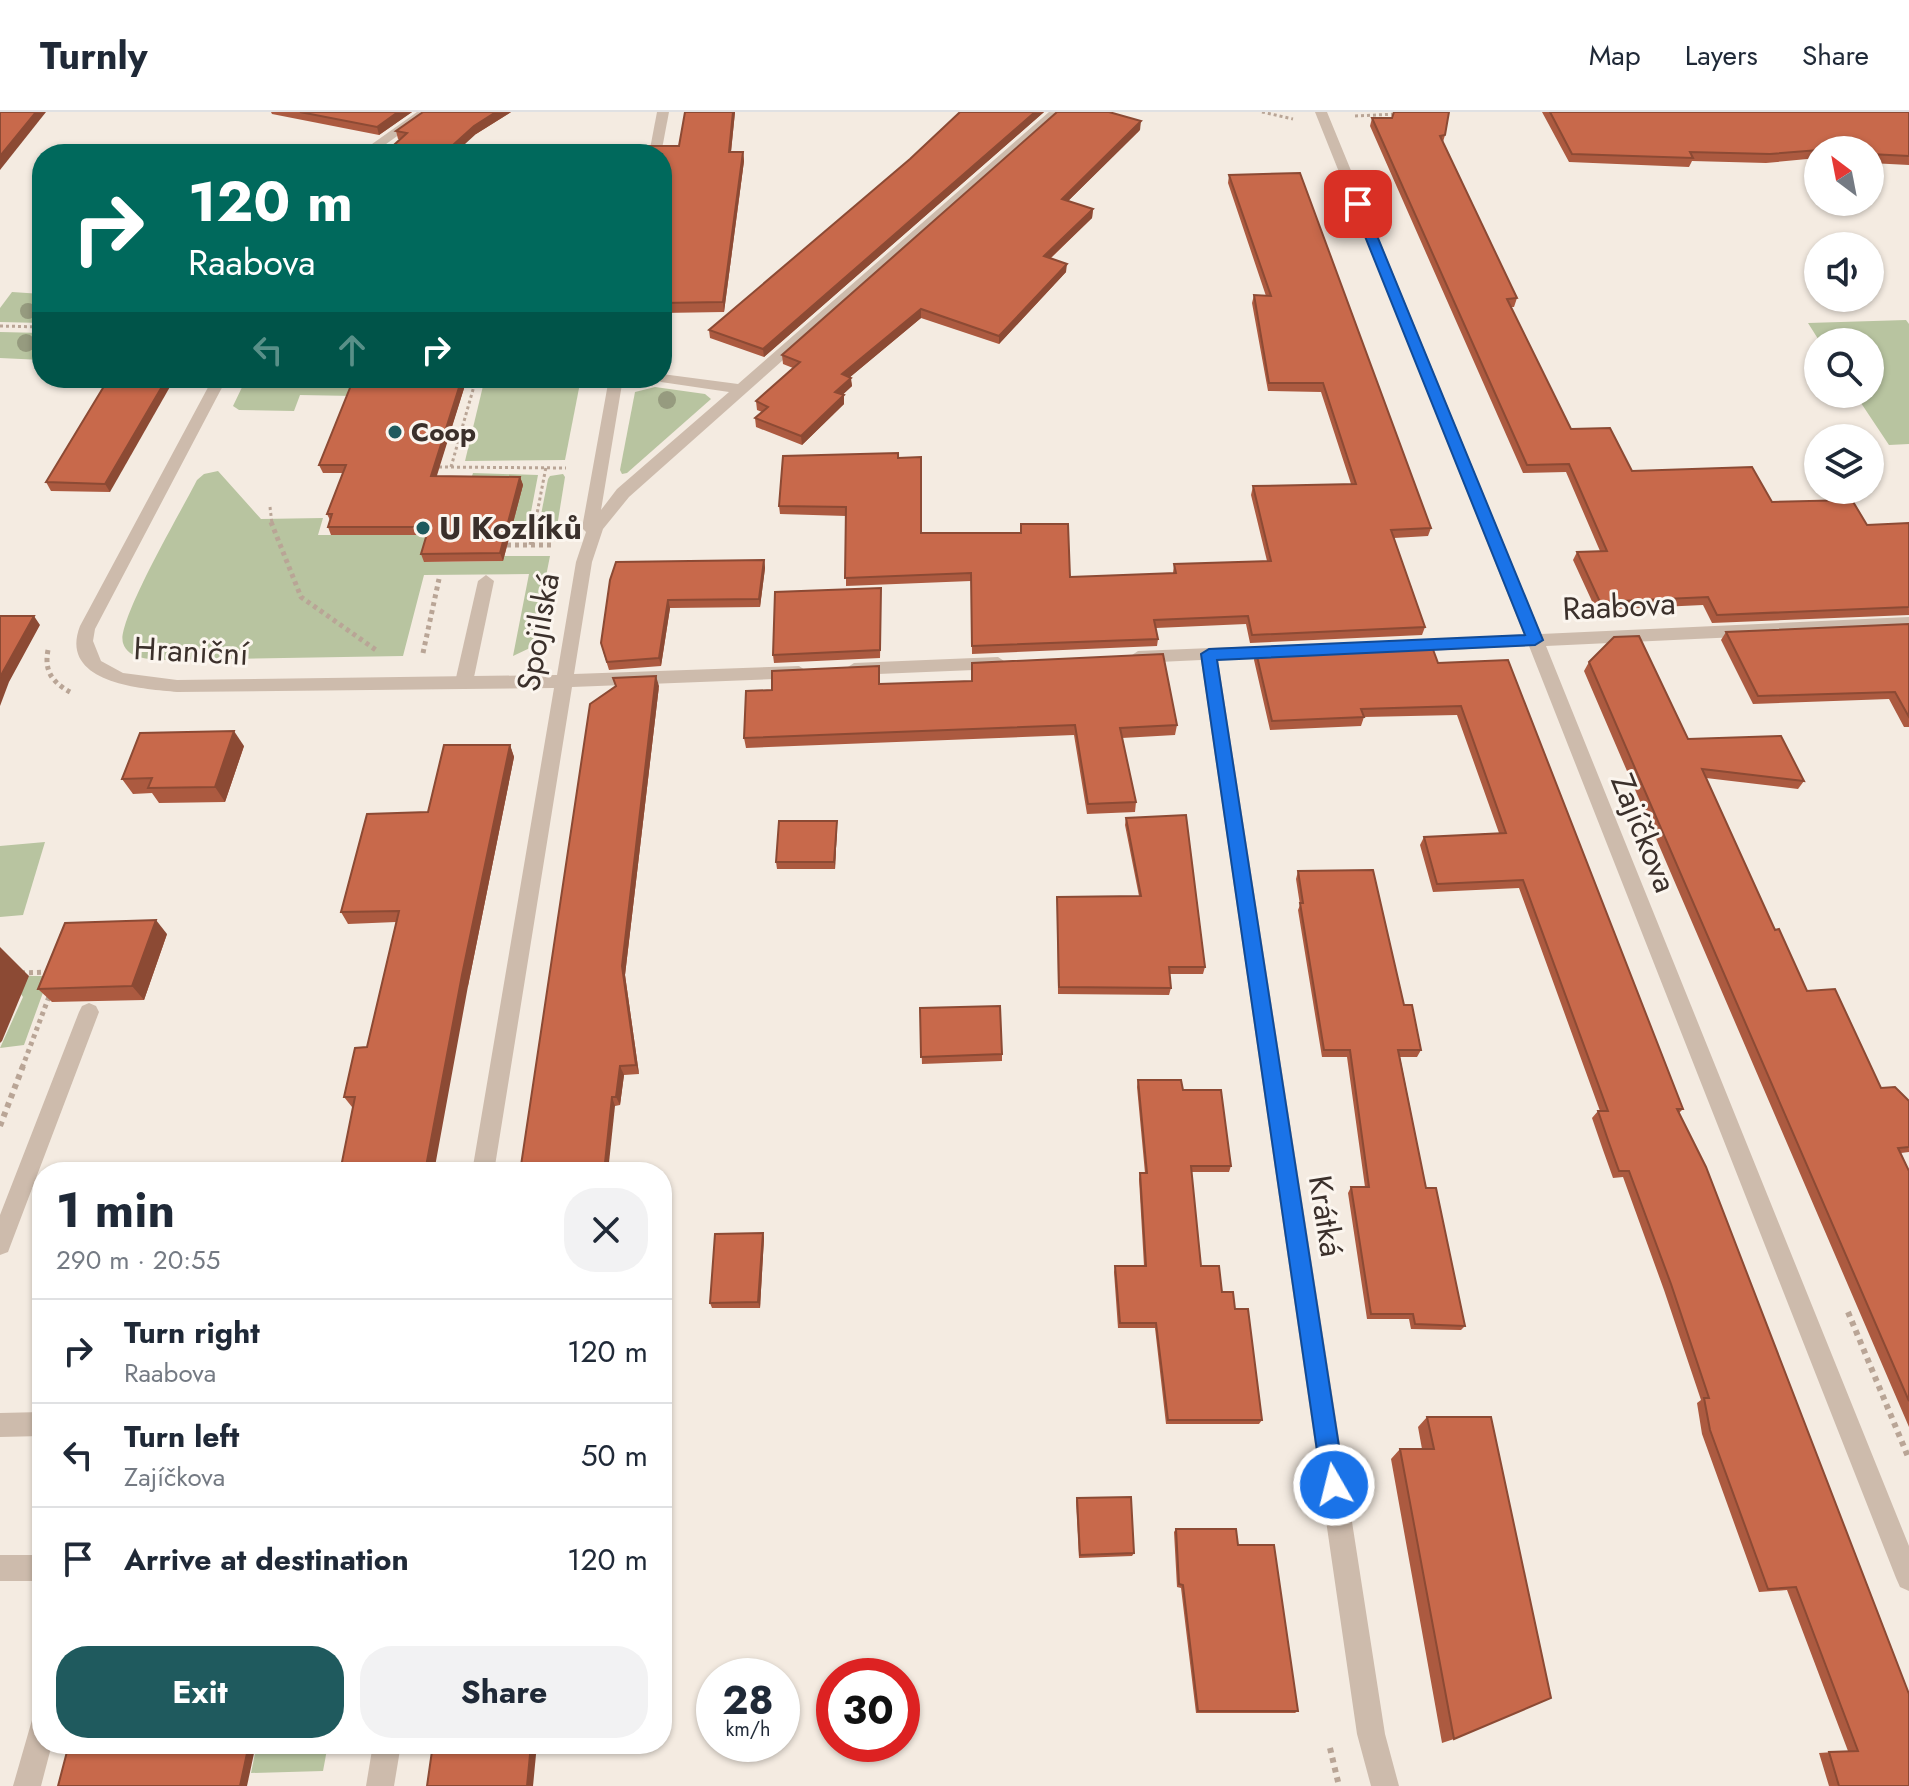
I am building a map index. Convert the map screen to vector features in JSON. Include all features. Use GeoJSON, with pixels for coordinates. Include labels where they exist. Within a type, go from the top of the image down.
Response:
{"type":"FeatureCollection","features":[{"type":"Feature","properties":{"kind":"street"},"geometry":{"type":"LineString","coordinates":[[379,144],[425,112]]}},
{"type":"Feature","properties":{"kind":"street"},"geometry":{"type":"LineString","coordinates":[[657,144],[663,112]]}},
{"type":"Feature","properties":{"kind":"street","name":"Spojilská"},"geometry":{"type":"LineString","coordinates":[[485,1162],[584,562],[595,528],[605,512],[741,389],[1056,112]]}},
{"type":"Feature","properties":{"kind":"street","name":"Zajíčkova"},"geometry":{"type":"LineString","coordinates":[[1322,115],[1909,1578]]}},
{"type":"Feature","properties":{"kind":"street"},"geometry":{"type":"LineString","coordinates":[[672,380],[741,389]]}},
{"type":"Feature","properties":{"kind":"street","name":"Hraniční"},"geometry":{"type":"LineString","coordinates":[[215,388],[92,617],[84,640],[87,655],[97,669],[121,678],[177,686],[564,681]]}},
{"type":"Feature","properties":{"kind":"street"},"geometry":{"type":"LineString","coordinates":[[584,562],[614,388]]}},
{"type":"Feature","properties":{"kind":"street"},"geometry":{"type":"LineString","coordinates":[[464,682],[486,581]]}},
{"type":"Feature","properties":{"kind":"street","name":"Raabova"},"geometry":{"type":"LineString","coordinates":[[1393,646],[1909,623]]}},
{"type":"Feature","properties":{"kind":"street"},"geometry":{"type":"LineString","coordinates":[[1114,658],[1301,650]]}},
{"type":"Feature","properties":{"kind":"street","name":"Krátká"},"geometry":{"type":"LineString","coordinates":[[1209,654],[1371,1734],[1385,1786]]}},
{"type":"Feature","properties":{"kind":"street"},"geometry":{"type":"LineString","coordinates":[[564,681],[1019,662]]}},
{"type":"Feature","properties":{"kind":"street"},"geometry":{"type":"LineString","coordinates":[[0,1244],[89,1012]]}},
{"type":"Feature","properties":{"kind":"street"},"geometry":{"type":"LineString","coordinates":[[0,1425],[32,1424]]}},
{"type":"Feature","properties":{"kind":"street"},"geometry":{"type":"LineString","coordinates":[[0,1568],[32,1568]]}},
{"type":"Feature","properties":{"kind":"street"},"geometry":{"type":"LineString","coordinates":[[27,1786],[36,1754]]}},
{"type":"Feature","properties":{"kind":"street"},"geometry":{"type":"LineString","coordinates":[[380,1786],[385,1754]]}},
{"type":"Feature","properties":{"kind":"path"},"geometry":{"type":"LineString","coordinates":[[1262,112],[1297,119],[1322,115],[1407,114]]}},
{"type":"Feature","properties":{"kind":"path"},"geometry":{"type":"LineString","coordinates":[[0,326],[32,327]]}},
{"type":"Feature","properties":{"kind":"path"},"geometry":{"type":"LineString","coordinates":[[451,467],[473,388]]}},
{"type":"Feature","properties":{"kind":"path"},"geometry":{"type":"LineString","coordinates":[[439,467],[546,467],[531,545]]}},
{"type":"Feature","properties":{"kind":"path"},"geometry":{"type":"LineString","coordinates":[[270,507],[269,517],[301,597],[382,654]]}},
{"type":"Feature","properties":{"kind":"path"},"geometry":{"type":"LineString","coordinates":[[507,545],[554,545]]}},
{"type":"Feature","properties":{"kind":"path"},"geometry":{"type":"LineString","coordinates":[[421,661],[439,579]]}},
{"type":"Feature","properties":{"kind":"path"},"geometry":{"type":"LineString","coordinates":[[52,642],[45,666],[48,675],[56,685],[75,694]]}},
{"type":"Feature","properties":{"kind":"path"},"geometry":{"type":"LineString","coordinates":[[0,1126],[58,972],[14,973]]}},
{"type":"Feature","properties":{"kind":"green space"},"geometry":{"type":"Polygon","coordinates":[[[12,292],[32,293],[32,323],[0,322],[0,308],[12,292]]]}},
{"type":"Feature","properties":{"kind":"green space"},"geometry":{"type":"Polygon","coordinates":[[[1906,320],[1909,324],[1909,444],[1889,445],[1884,438],[1884,424],[1875,424],[1864,408],[1884,408],[1884,328],[1811,328],[1808,323],[1906,320]]]}},
{"type":"Feature","properties":{"kind":"green space"},"geometry":{"type":"Polygon","coordinates":[[[0,332],[32,333],[32,360],[0,358],[0,332]]]}},
{"type":"Feature","properties":{"kind":"green space"},"geometry":{"type":"Polygon","coordinates":[[[242,388],[357,388],[354,396],[300,395],[294,411],[239,410],[233,406],[242,388]]]}},
{"type":"Feature","properties":{"kind":"green space"},"geometry":{"type":"Polygon","coordinates":[[[483,388],[579,388],[565,460],[465,461],[483,388]]]}},
{"type":"Feature","properties":{"kind":"green space"},"geometry":{"type":"Polygon","coordinates":[[[662,388],[705,394],[711,399],[627,473],[622,474],[620,470],[635,392],[662,388]]]}},
{"type":"Feature","properties":{"kind":"green space"},"geometry":{"type":"Polygon","coordinates":[[[218,471],[261,519],[323,518],[318,535],[432,535],[425,562],[502,561],[504,556],[550,556],[532,647],[513,656],[529,574],[424,575],[403,656],[166,660],[135,656],[123,643],[124,631],[140,590],[197,480],[204,474],[218,471]]]}},
{"type":"Feature","properties":{"kind":"green space"},"geometry":{"type":"Polygon","coordinates":[[[473,473],[538,475],[527,533],[510,535],[522,485],[469,485],[473,473]]]}},
{"type":"Feature","properties":{"kind":"green space"},"geometry":{"type":"Polygon","coordinates":[[[563,474],[556,533],[541,536],[538,530],[548,479],[563,474]]]}},
{"type":"Feature","properties":{"kind":"green space"},"geometry":{"type":"Polygon","coordinates":[[[45,842],[23,915],[0,917],[0,846],[45,842]]]}},
{"type":"Feature","properties":{"kind":"green space"},"geometry":{"type":"Polygon","coordinates":[[[22,976],[49,976],[24,1045],[0,1048],[23,997],[17,988],[22,976]]]}},
{"type":"Feature","properties":{"kind":"green space"},"geometry":{"type":"Polygon","coordinates":[[[255,1754],[326,1754],[323,1771],[251,1773],[255,1754]]]}},
{"type":"Feature","properties":{"kind":"building"},"geometry":{"type":"Polygon","coordinates":[[[0,112],[36,112],[0,156],[0,112]]]}},
{"type":"Feature","properties":{"kind":"building"},"geometry":{"type":"Polygon","coordinates":[[[300,112],[398,112],[377,127],[300,112]]]}},
{"type":"Feature","properties":{"kind":"building"},"geometry":{"type":"Polygon","coordinates":[[[423,112],[496,112],[454,144],[395,144],[407,133],[396,131],[423,112]]]}},
{"type":"Feature","properties":{"kind":"building"},"geometry":{"type":"Polygon","coordinates":[[[685,112],[733,112],[729,152],[743,152],[723,302],[672,303],[672,146],[679,146],[685,112]]]}},
{"type":"Feature","properties":{"kind":"building"},"geometry":{"type":"Polygon","coordinates":[[[960,112],[1035,112],[763,349],[709,330],[910,159],[960,112]]]}},
{"type":"Feature","properties":{"kind":"building"},"geometry":{"type":"Polygon","coordinates":[[[1057,112],[1109,112],[1141,121],[1062,199],[1093,209],[1044,256],[1067,264],[999,336],[921,309],[842,374],[851,378],[835,392],[844,395],[801,436],[755,418],[768,407],[756,401],[800,362],[782,355],[1057,112]]]}},
{"type":"Feature","properties":{"kind":"building"},"geometry":{"type":"Polygon","coordinates":[[[1394,112],[1449,112],[1445,135],[1440,136],[1517,298],[1507,299],[1571,429],[1610,428],[1632,471],[1752,467],[1772,502],[1854,504],[1867,525],[1909,523],[1909,607],[1717,615],[1708,597],[1600,602],[1577,552],[1607,551],[1569,464],[1527,465],[1372,118],[1392,118],[1394,112]]]}},
{"type":"Feature","properties":{"kind":"building"},"geometry":{"type":"Polygon","coordinates":[[[1550,112],[1909,112],[1909,156],[1884,155],[1884,136],[1804,136],[1804,151],[1770,154],[1690,152],[1693,158],[1572,154],[1550,112]]]}},
{"type":"Feature","properties":{"kind":"building"},"geometry":{"type":"Polygon","coordinates":[[[1300,173],[1431,528],[1391,530],[1425,627],[1252,635],[1248,616],[1154,620],[1158,639],[972,646],[971,573],[845,578],[846,507],[779,506],[783,456],[898,453],[898,458],[921,457],[921,533],[1021,533],[1021,524],[1068,524],[1070,577],[1176,573],[1174,564],[1271,561],[1253,486],[1356,484],[1323,383],[1269,383],[1254,295],[1271,296],[1229,175],[1300,173]]]}},
{"type":"Feature","properties":{"kind":"building"},"geometry":{"type":"Polygon","coordinates":[[[103,388],[161,388],[105,484],[46,482],[103,388]]]}},
{"type":"Feature","properties":{"kind":"building"},"geometry":{"type":"Polygon","coordinates":[[[350,388],[459,388],[431,476],[520,477],[500,553],[421,554],[429,527],[328,527],[332,514],[327,514],[346,465],[319,465],[350,388]]]}},
{"type":"Feature","properties":{"kind":"building"},"geometry":{"type":"Polygon","coordinates":[[[764,560],[759,599],[668,600],[659,658],[607,662],[601,643],[610,580],[616,562],[764,560]]]}},
{"type":"Feature","properties":{"kind":"building"},"geometry":{"type":"Polygon","coordinates":[[[881,588],[880,650],[773,655],[775,592],[881,588]]]}},
{"type":"Feature","properties":{"kind":"building"},"geometry":{"type":"Polygon","coordinates":[[[0,616],[34,616],[0,677],[0,616]]]}},
{"type":"Feature","properties":{"kind":"building"},"geometry":{"type":"Polygon","coordinates":[[[1909,624],[1909,717],[1895,692],[1758,696],[1726,632],[1909,624]]]}},
{"type":"Feature","properties":{"kind":"building"},"geometry":{"type":"Polygon","coordinates":[[[1639,636],[1688,739],[1781,736],[1804,781],[1702,769],[1775,930],[1779,929],[1807,991],[1835,989],[1881,1088],[1895,1087],[1909,1101],[1909,1147],[1898,1148],[1909,1171],[1909,1401],[1589,662],[1614,637],[1639,636]]]}},
{"type":"Feature","properties":{"kind":"building"},"geometry":{"type":"Polygon","coordinates":[[[1431,644],[1438,663],[1508,660],[1683,1109],[1677,1109],[1706,1167],[1909,1694],[1909,1786],[1839,1786],[1829,1752],[1858,1751],[1796,1587],[1768,1589],[1710,1430],[1704,1398],[1709,1398],[1671,1284],[1629,1171],[1619,1171],[1598,1111],[1608,1111],[1523,880],[1437,884],[1424,837],[1506,833],[1461,706],[1361,709],[1364,717],[1272,721],[1256,652],[1431,644]]]}},
{"type":"Feature","properties":{"kind":"building"},"geometry":{"type":"Polygon","coordinates":[[[1163,654],[1177,725],[1120,728],[1136,802],[1088,804],[1075,725],[744,738],[746,691],[772,690],[772,671],[879,666],[879,684],[972,681],[972,663],[1163,654]]]}},
{"type":"Feature","properties":{"kind":"building"},"geometry":{"type":"Polygon","coordinates":[[[656,676],[622,966],[636,1065],[620,1066],[616,1097],[612,1097],[605,1162],[521,1162],[590,704],[616,686],[613,678],[656,676]]]}},
{"type":"Feature","properties":{"kind":"building"},"geometry":{"type":"Polygon","coordinates":[[[234,731],[215,787],[148,788],[152,778],[122,779],[140,733],[234,731]]]}},
{"type":"Feature","properties":{"kind":"building"},"geometry":{"type":"Polygon","coordinates":[[[444,745],[510,745],[427,1162],[342,1162],[355,1097],[344,1097],[355,1048],[367,1047],[399,911],[341,912],[367,814],[428,812],[444,745]]]}},
{"type":"Feature","properties":{"kind":"building"},"geometry":{"type":"Polygon","coordinates":[[[1186,815],[1205,967],[1169,967],[1171,988],[1059,987],[1057,897],[1141,896],[1126,818],[1186,815]]]}},
{"type":"Feature","properties":{"kind":"building"},"geometry":{"type":"Polygon","coordinates":[[[779,821],[837,821],[834,862],[776,862],[779,821]]]}},
{"type":"Feature","properties":{"kind":"building"},"geometry":{"type":"Polygon","coordinates":[[[1373,870],[1404,1005],[1412,1005],[1421,1050],[1398,1050],[1426,1188],[1436,1188],[1465,1326],[1415,1324],[1413,1314],[1371,1314],[1351,1187],[1369,1187],[1350,1050],[1324,1050],[1300,903],[1303,903],[1298,871],[1373,870]]]}},
{"type":"Feature","properties":{"kind":"building"},"geometry":{"type":"Polygon","coordinates":[[[156,920],[132,986],[38,989],[65,923],[156,920]]]}},
{"type":"Feature","properties":{"kind":"building"},"geometry":{"type":"Polygon","coordinates":[[[1000,1006],[1002,1054],[921,1057],[920,1008],[1000,1006]]]}},
{"type":"Feature","properties":{"kind":"building"},"geometry":{"type":"Polygon","coordinates":[[[1138,1080],[1181,1080],[1183,1090],[1221,1090],[1231,1166],[1191,1166],[1201,1266],[1219,1266],[1222,1292],[1233,1292],[1235,1309],[1248,1309],[1262,1420],[1168,1420],[1156,1323],[1120,1323],[1115,1266],[1146,1266],[1140,1173],[1147,1173],[1138,1080]]]}},
{"type":"Feature","properties":{"kind":"building"},"geometry":{"type":"Polygon","coordinates":[[[763,1233],[758,1302],[710,1303],[715,1234],[763,1233]]]}},
{"type":"Feature","properties":{"kind":"building"},"geometry":{"type":"Polygon","coordinates":[[[1427,1417],[1491,1417],[1551,1698],[1454,1739],[1400,1449],[1434,1449],[1427,1417]]]}},
{"type":"Feature","properties":{"kind":"building"},"geometry":{"type":"Polygon","coordinates":[[[1131,1497],[1134,1553],[1080,1555],[1077,1498],[1131,1497]]]}},
{"type":"Feature","properties":{"kind":"building"},"geometry":{"type":"Polygon","coordinates":[[[1176,1529],[1236,1529],[1238,1545],[1274,1545],[1298,1711],[1198,1711],[1183,1585],[1179,1584],[1176,1529]]]}},
{"type":"Feature","properties":{"kind":"building"},"geometry":{"type":"Polygon","coordinates":[[[66,1754],[247,1754],[240,1786],[58,1786],[66,1754]]]}},
{"type":"Feature","properties":{"kind":"building"},"geometry":{"type":"Polygon","coordinates":[[[432,1754],[530,1754],[527,1786],[427,1786],[432,1754]]]}},
{"type":"Feature","properties":{"kind":"place","name":"Coop"},"geometry":{"type":"Point","coordinates":[395,432]}},
{"type":"Feature","properties":{"kind":"place","name":"U Kozlíků"},"geometry":{"type":"Point","coordinates":[423,528]}},
{"type":"Feature","properties":{"kind":"route"},"geometry":{"type":"LineString","coordinates":[[1334,1485],[1209,654],[1535,640],[1358,204]]}}]}
